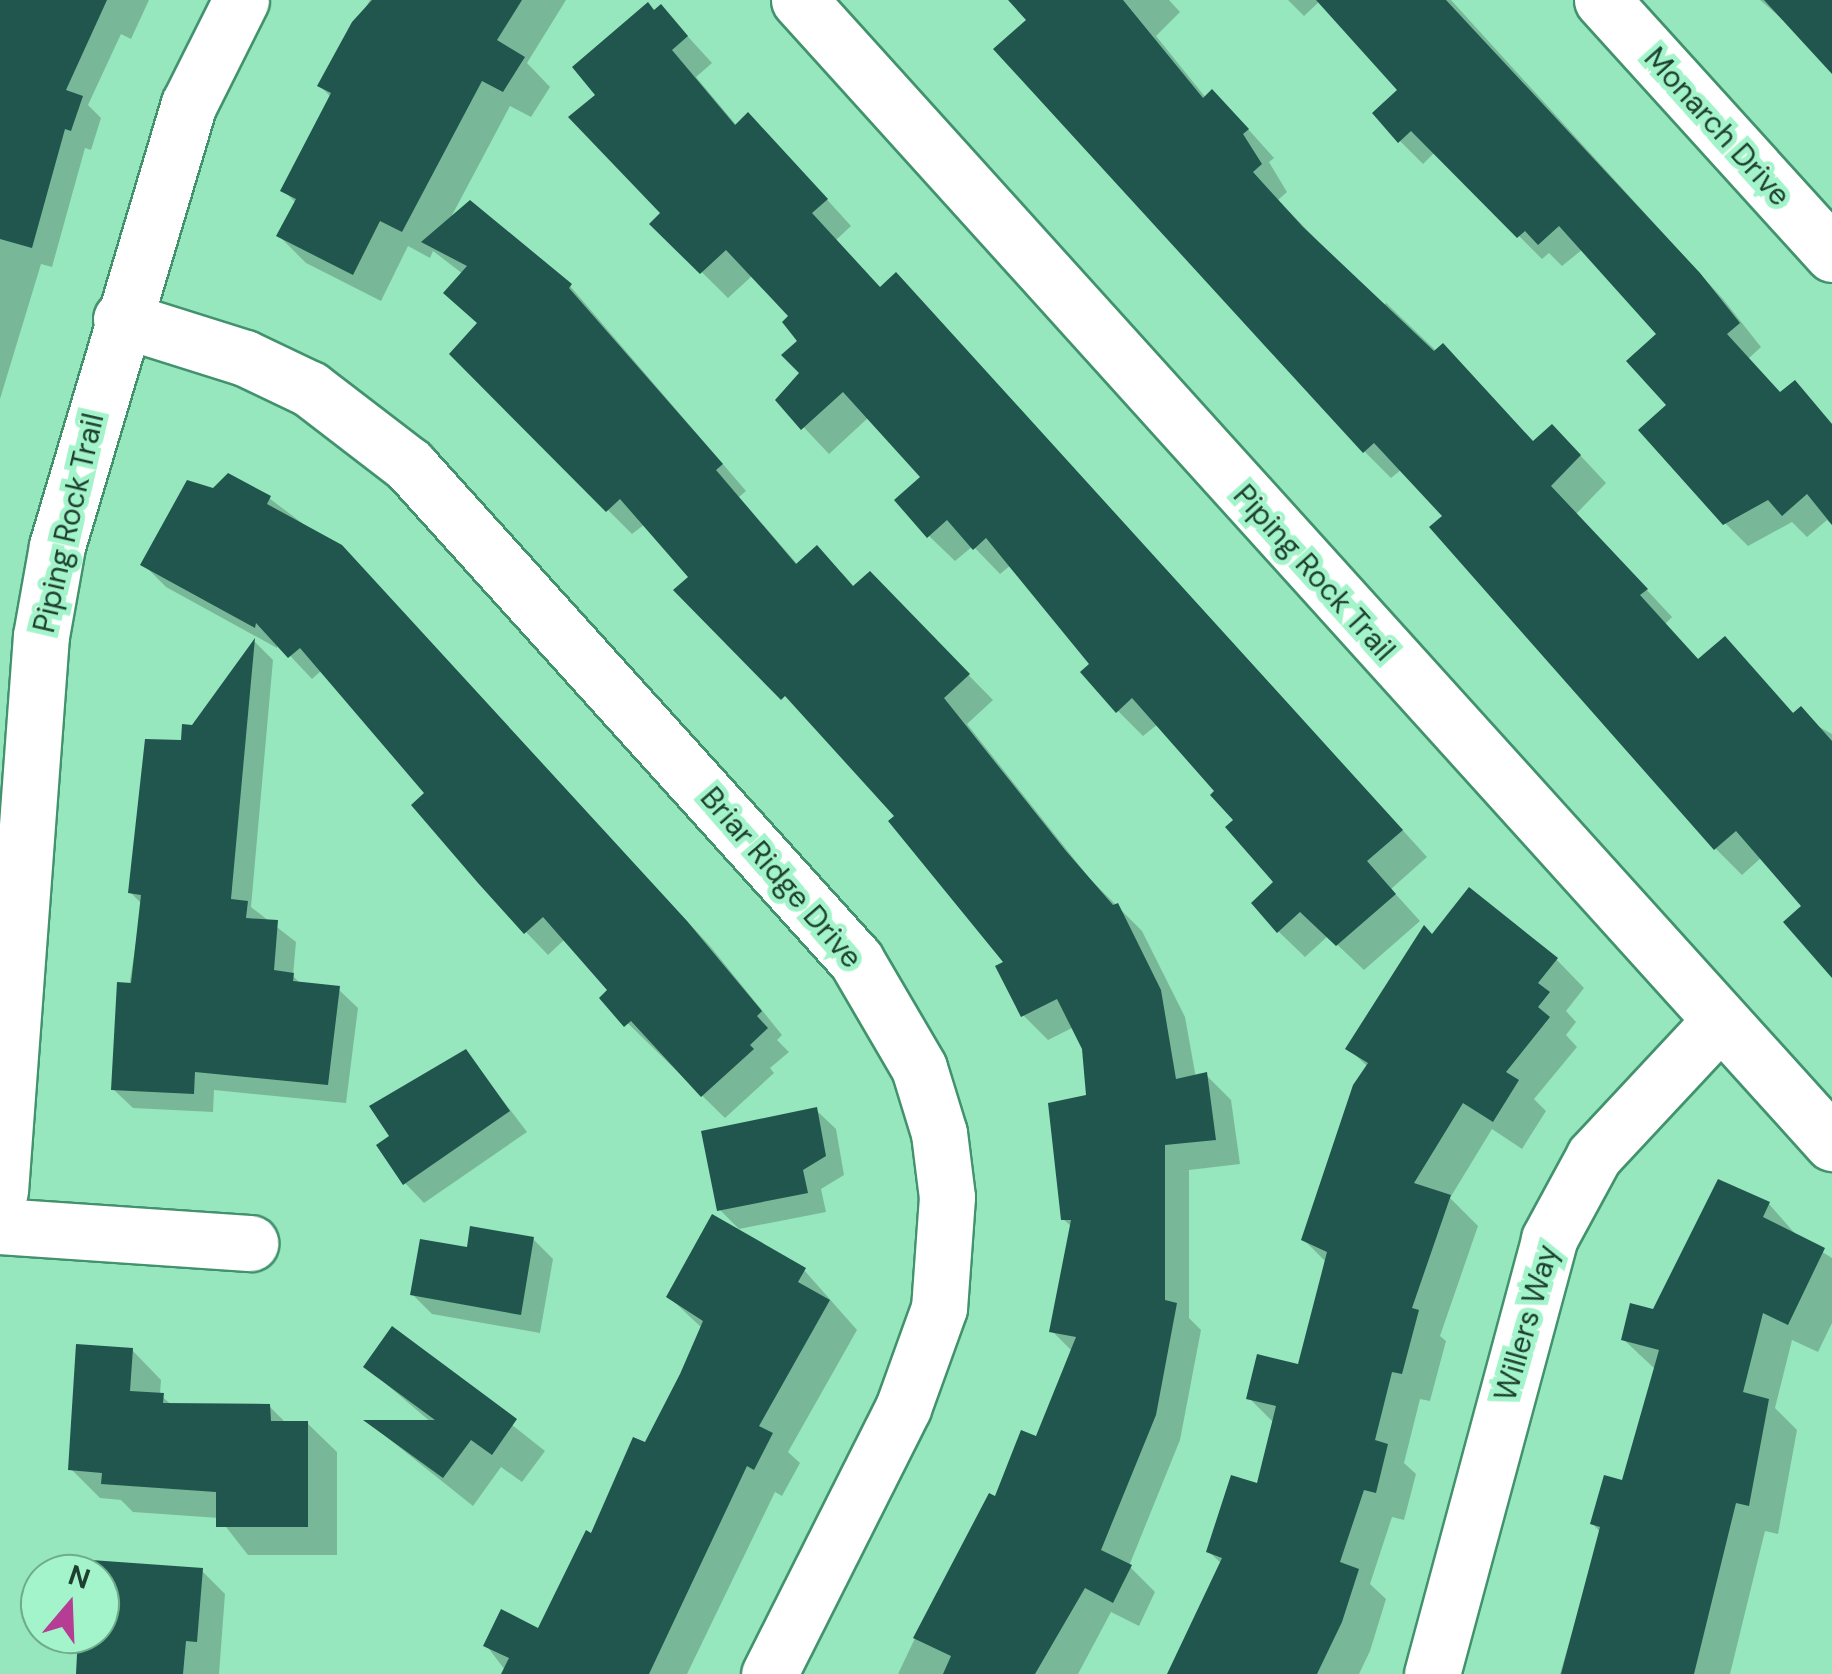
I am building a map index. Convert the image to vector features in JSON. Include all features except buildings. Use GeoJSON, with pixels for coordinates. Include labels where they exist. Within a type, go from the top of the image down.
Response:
{"type":"FeatureCollection","features":[{"type":"Feature","properties":{"kind":"street","name":"Piping Rock Trail"},"geometry":{"type":"LineString","coordinates":[[0,1191],[41,636],[57,546],[121,319],[189,104],[241,0]]}},
{"type":"Feature","properties":{"kind":"street","name":"Monarch Drive"},"geometry":{"type":"LineString","coordinates":[[1602,0],[1832,254]]}},
{"type":"Feature","properties":{"kind":"street","name":"Piping Rock Trail"},"geometry":{"type":"LineString","coordinates":[[824,9],[1718,1023],[1832,1144]]}},
{"type":"Feature","properties":{"kind":"street","name":"Briar Ridge Drive"},"geometry":{"type":"LineString","coordinates":[[121,319],[245,358],[310,389],[409,465],[856,960],[919,1068],[939,1133],[947,1197],[939,1308],[902,1408],[769,1674]]}},
{"type":"Feature","properties":{"kind":"street","name":"Willers Way"},"geometry":{"type":"LineString","coordinates":[[1432,1674],[1550,1239],[1594,1156],[1718,1023]]}},
{"type":"Feature","properties":{"kind":"street"},"geometry":{"type":"LineString","coordinates":[[0,1226],[250,1243]]}}]}
